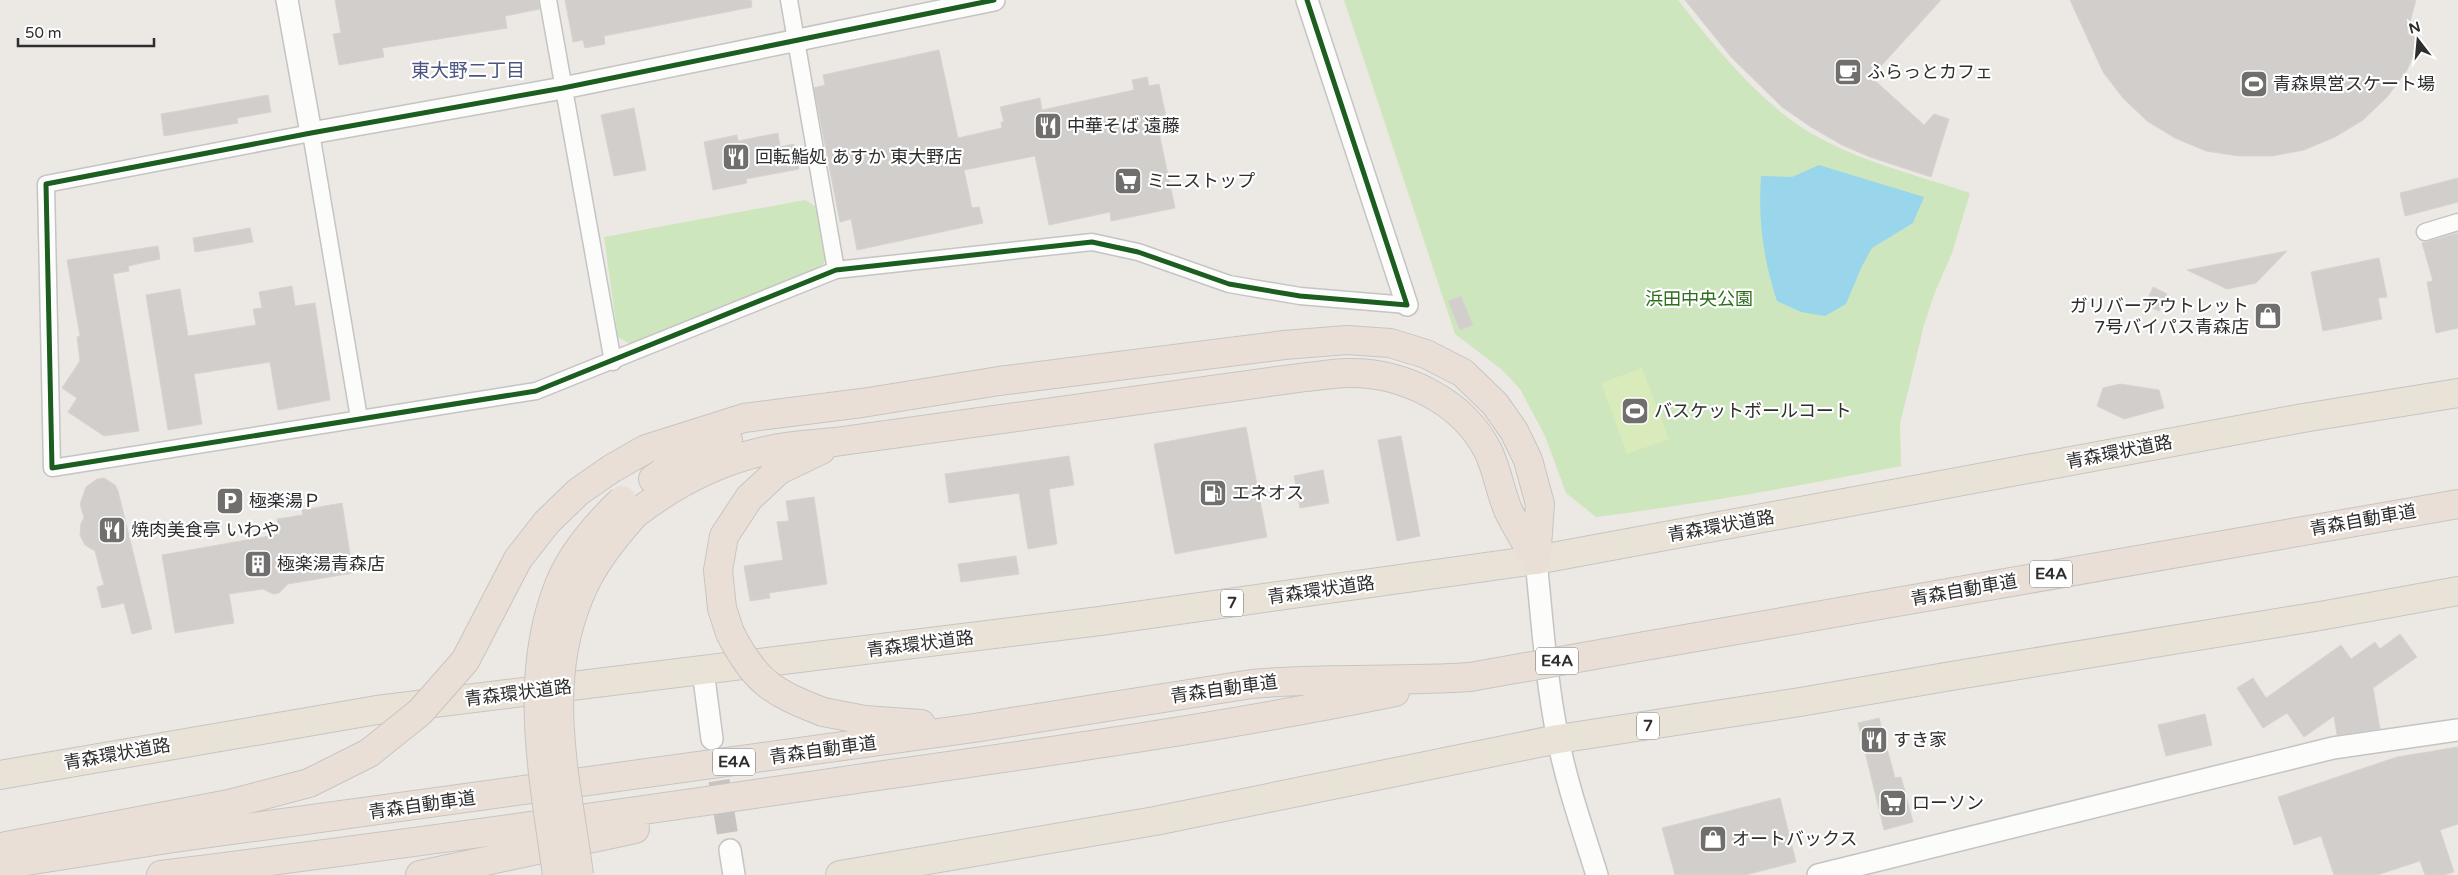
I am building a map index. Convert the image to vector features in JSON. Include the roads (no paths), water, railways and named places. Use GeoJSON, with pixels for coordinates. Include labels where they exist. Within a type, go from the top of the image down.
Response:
{"type":"FeatureCollection","features":[{"type":"Feature","properties":{"kind":"highway"},"geometry":{"type":"LineString","coordinates":[[0,847],[229,804],[309,783],[369,753],[420,712],[465,661],[518,559],[547,522],[578,492],[611,469],[646,449],[744,418],[862,403],[999,381],[1274,347],[1347,340],[1390,343],[1426,354],[1463,373],[1495,404],[1514,431],[1528,460],[1540,504],[1536,560]]}},
{"type":"Feature","properties":{"kind":"highway"},"geometry":{"type":"LineString","coordinates":[[556,875],[541,759],[538,705],[542,643],[560,584],[584,542],[598,523],[628,507],[664,492],[690,477],[725,462],[775,448],[835,442],[1306,377],[1349,373],[1389,377],[1419,387],[1449,404],[1471,426],[1488,451],[1508,510],[1536,560]]}},
{"type":"Feature","properties":{"kind":"highway","name":"青森環状道路"},"geometry":{"type":"LineString","coordinates":[[0,776],[377,710],[1100,621],[1536,560],[2303,418],[2458,393]]}},
{"type":"Feature","properties":{"kind":"highway"},"geometry":{"type":"LineString","coordinates":[[579,875],[561,761],[558,703],[563,646],[579,596],[628,507],[691,454],[735,437],[862,403]]}},
{"type":"Feature","properties":{"kind":"highway"},"geometry":{"type":"LineString","coordinates":[[835,442],[779,470],[749,498],[724,536],[718,570],[722,608],[730,633],[744,660],[763,681],[785,697],[823,712],[865,720],[974,728]]}},
{"type":"Feature","properties":{"kind":"highway","name":"青森自動車道"},"geometry":{"type":"LineString","coordinates":[[161,875],[438,840],[1270,717],[1470,677],[2458,504]]}},
{"type":"Feature","properties":{"kind":"highway","name":"7"},"geometry":{"type":"LineString","coordinates":[[840,875],[1155,821],[1558,739],[1800,702],[2310,618],[2458,590]]}},
{"type":"Feature","properties":{"kind":"highway","name":"青森自動車道"},"geometry":{"type":"LineString","coordinates":[[0,865],[174,838],[974,728],[1252,684],[1296,680],[1426,680],[1470,677]]}},
{"type":"Feature","properties":{"kind":"highway"},"geometry":{"type":"LineString","coordinates":[[420,875],[684,819],[968,763]]}},
{"type":"Feature","properties":{"kind":"street"},"geometry":{"type":"LineString","coordinates":[[287,0],[359,418]]}},
{"type":"Feature","properties":{"kind":"street"},"geometry":{"type":"LineString","coordinates":[[548,0],[613,362]]}},
{"type":"Feature","properties":{"kind":"street"},"geometry":{"type":"LineString","coordinates":[[789,0],[836,270]]}},
{"type":"Feature","properties":{"kind":"street"},"geometry":{"type":"LineString","coordinates":[[994,0],[796,42],[563,88],[311,132],[46,184],[52,468],[536,391],[613,362],[836,270],[1092,242],[1138,252],[1229,284],[1300,296],[1407,305],[1307,0]]}},
{"type":"Feature","properties":{"kind":"street"},"geometry":{"type":"LineString","coordinates":[[2425,232],[2458,222]]}},
{"type":"Feature","properties":{"kind":"street"},"geometry":{"type":"LineString","coordinates":[[1536,560],[1551,698],[1558,739],[1571,794],[1597,875]]}},
{"type":"Feature","properties":{"kind":"street"},"geometry":{"type":"LineString","coordinates":[[702,671],[712,739]]}},
{"type":"Feature","properties":{"kind":"street"},"geometry":{"type":"LineString","coordinates":[[1818,875],[2333,748],[2458,730]]}},
{"type":"Feature","properties":{"kind":"street"},"geometry":{"type":"LineString","coordinates":[[730,850],[734,875]]}},
{"type":"Feature","properties":{"kind":"water"},"geometry":{"type":"Polygon","coordinates":[[[1819,165],[1924,197],[1913,223],[1872,248],[1846,304],[1825,316],[1801,312],[1777,301],[1765,254],[1760,208],[1761,176],[1792,177],[1819,165]]]}},
{"type":"Feature","properties":{"kind":"tunnel"},"geometry":{"type":"LineString","coordinates":[[714,749],[730,850]]}},
{"type":"Feature","properties":{"kind":"place","name":"ふらっとカフェ"},"geometry":{"type":"Point","coordinates":[1848,72]}},
{"type":"Feature","properties":{"kind":"place","name":"青森県営スケート場"},"geometry":{"type":"Point","coordinates":[2254,84]}},
{"type":"Feature","properties":{"kind":"place","name":"中華そば 遠藤"},"geometry":{"type":"Point","coordinates":[1048,126]}},
{"type":"Feature","properties":{"kind":"place","name":"回転鮨処 あすか 東大野店"},"geometry":{"type":"Point","coordinates":[736,157]}},
{"type":"Feature","properties":{"kind":"place","name":"ミニストップ"},"geometry":{"type":"Point","coordinates":[1128,181]}},
{"type":"Feature","properties":{"kind":"place","name":"ガリバーアウトレット 7号バイパス青森店"},"geometry":{"type":"Point","coordinates":[2268,316]}},
{"type":"Feature","properties":{"kind":"place","name":"バスケットボールコート"},"geometry":{"type":"Point","coordinates":[1635,411]}},
{"type":"Feature","properties":{"kind":"place","name":"エネオス"},"geometry":{"type":"Point","coordinates":[1213,493]}},
{"type":"Feature","properties":{"kind":"place","name":"極楽湯Ｐ"},"geometry":{"type":"Point","coordinates":[230,501]}},
{"type":"Feature","properties":{"kind":"place","name":"焼肉美食亭 いわや"},"geometry":{"type":"Point","coordinates":[112,530]}},
{"type":"Feature","properties":{"kind":"place","name":"極楽湯青森店"},"geometry":{"type":"Point","coordinates":[258,564]}},
{"type":"Feature","properties":{"kind":"place","name":"すき家"},"geometry":{"type":"Point","coordinates":[1874,740]}},
{"type":"Feature","properties":{"kind":"place","name":"ローソン"},"geometry":{"type":"Point","coordinates":[1893,803]}},
{"type":"Feature","properties":{"kind":"place","name":"オートバックス"},"geometry":{"type":"Point","coordinates":[1713,839]}},
{"type":"Feature","properties":{"kind":"district","name":"東大野二丁目"},"geometry":{"type":"Point","coordinates":[468,71]}},
{"type":"Feature","properties":{"kind":"park label","name":"浜田中央公園"},"geometry":{"type":"Point","coordinates":[1699,299]}}]}
